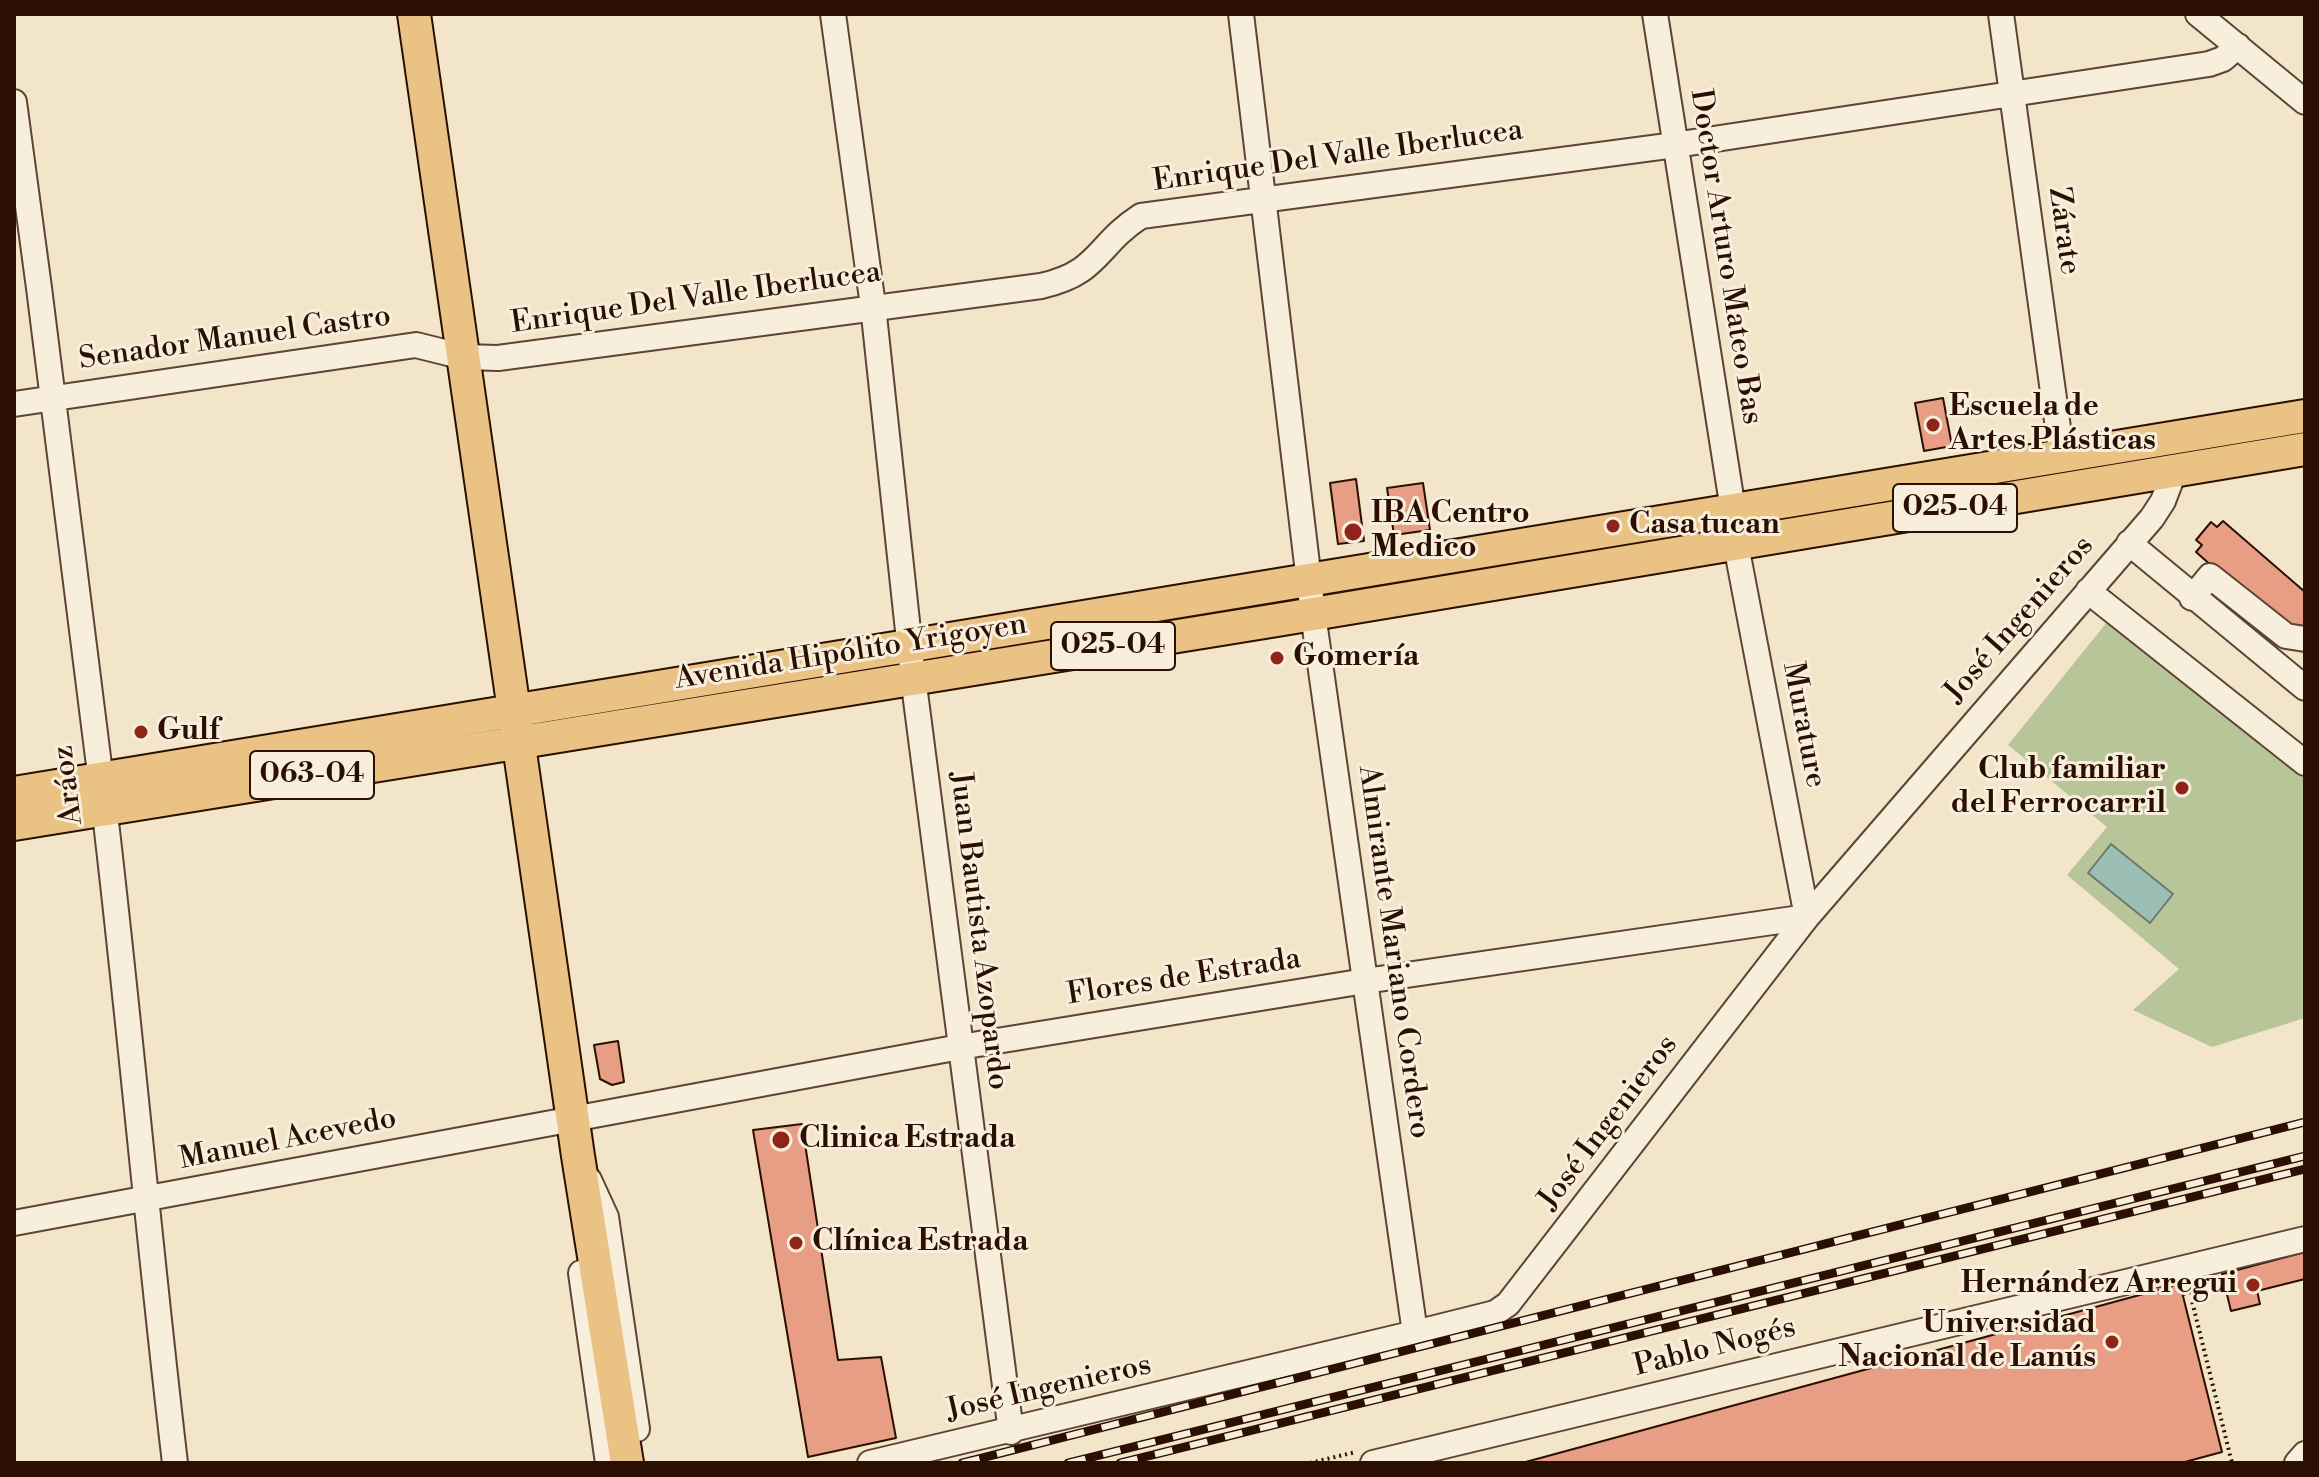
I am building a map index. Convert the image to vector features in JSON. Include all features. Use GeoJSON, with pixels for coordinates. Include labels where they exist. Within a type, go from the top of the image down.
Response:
{"type":"FeatureCollection","features":[{"type":"Feature","properties":{"kind":"main road"},"geometry":{"type":"LineString","coordinates":[[414,14],[578,1156],[627,1463]]}},
{"type":"Feature","properties":{"kind":"main road","name":"Avenida Hipólito Yrigoyen"},"geometry":{"type":"LineString","coordinates":[[14,824],[103,793],[514,708],[2305,416]]}},
{"type":"Feature","properties":{"kind":"main road","name":"Avenida Hipólito Yrigoyen"},"geometry":{"type":"LineString","coordinates":[[14,793],[103,793],[519,742],[1736,545],[2305,449]]}},
{"type":"Feature","properties":{"kind":"street","name":"Juan Bautista Azopardo"},"geometry":{"type":"LineString","coordinates":[[833,14],[873,306],[913,677],[1011,1432]]}},
{"type":"Feature","properties":{"kind":"street","name":"Almirante Mariano Cordero"},"geometry":{"type":"LineString","coordinates":[[1241,14],[1313,614],[1415,1333]]}},
{"type":"Feature","properties":{"kind":"street","name":"Doctor Arturo Mateo Bas"},"geometry":{"type":"LineString","coordinates":[[1655,14],[1733,510]]}},
{"type":"Feature","properties":{"kind":"street","name":"Zárate"},"geometry":{"type":"LineString","coordinates":[[2001,14],[2062,457]]}},
{"type":"Feature","properties":{"kind":"street"},"geometry":{"type":"LineString","coordinates":[[2198,14],[2305,102]]}},
{"type":"Feature","properties":{"kind":"street","name":"Enrique Del Valle Iberlucea"},"geometry":{"type":"LineString","coordinates":[[464,357],[498,358],[1069,279],[1086,269],[1128,224],[1141,216],[1675,145],[2209,64],[2223,59],[2238,46]]}},
{"type":"Feature","properties":{"kind":"street","name":"Aráoz"},"geometry":{"type":"LineString","coordinates":[[14,102],[55,398],[103,793],[144,1200],[175,1463]]}},
{"type":"Feature","properties":{"kind":"street","name":"Senador Manuel Castro"},"geometry":{"type":"LineString","coordinates":[[14,404],[416,345],[464,357]]}},
{"type":"Feature","properties":{"kind":"street","name":"José Ingenieros"},"geometry":{"type":"LineString","coordinates":[[870,1463],[1011,1432],[1415,1333],[1495,1313],[1508,1304],[1807,917],[2163,501],[2174,472]]}},
{"type":"Feature","properties":{"kind":"street"},"geometry":{"type":"LineString","coordinates":[[2129,543],[2305,688]]}},
{"type":"Feature","properties":{"kind":"street","name":"Murature"},"geometry":{"type":"LineString","coordinates":[[1736,545],[1807,917]]}},
{"type":"Feature","properties":{"kind":"street"},"geometry":{"type":"LineString","coordinates":[[2192,598],[2210,576],[2286,636],[2305,639]]}},
{"type":"Feature","properties":{"kind":"street"},"geometry":{"type":"LineString","coordinates":[[2088,591],[2305,763]]}},
{"type":"Feature","properties":{"kind":"street","name":"Flores de Estrada"},"geometry":{"type":"LineString","coordinates":[[574,1118],[960,1047],[1365,981],[1807,917]]}},
{"type":"Feature","properties":{"kind":"street","name":"Manuel Acevedo"},"geometry":{"type":"LineString","coordinates":[[14,1223],[574,1118]]}},
{"type":"Feature","properties":{"kind":"street"},"geometry":{"type":"LineString","coordinates":[[578,1156],[574,1220],[608,1463]]}},
{"type":"Feature","properties":{"kind":"street"},"geometry":{"type":"LineString","coordinates":[[578,1156],[606,1217],[642,1463]]}},
{"type":"Feature","properties":{"kind":"street","name":"Pablo Nogés"},"geometry":{"type":"LineString","coordinates":[[1373,1463],[2305,1239]]}},
{"type":"Feature","properties":{"kind":"street"},"geometry":{"type":"LineString","coordinates":[[2297,1463],[2305,1454]]}},
{"type":"Feature","properties":{"kind":"path"},"geometry":{"type":"LineString","coordinates":[[2221,1447],[2228,1446]]}},
{"type":"Feature","properties":{"kind":"green space","name":"Club familiar del Ferrocarril"},"geometry":{"type":"Polygon","coordinates":[[[2120,606],[2305,749],[2305,1018],[2212,1047],[2133,1010],[2179,969],[2067,875],[2107,827],[2008,745],[2120,606]]]}},
{"type":"Feature","properties":{"kind":"water"},"geometry":{"type":"Polygon","coordinates":[[[2111,844],[2173,894],[2150,923],[2088,873],[2111,844]]]}},
{"type":"Feature","properties":{"kind":"building","name":"Escuela de Artes Plásticas"},"geometry":{"type":"Polygon","coordinates":[[[1943,398],[1952,446],[1924,451],[1915,403],[1943,398]]]}},
{"type":"Feature","properties":{"kind":"building"},"geometry":{"type":"Polygon","coordinates":[[[1356,479],[1364,541],[1338,544],[1330,483],[1356,479]]]}},
{"type":"Feature","properties":{"kind":"building"},"geometry":{"type":"Polygon","coordinates":[[[1423,483],[1430,530],[1394,535],[1387,488],[1423,483]]]}},
{"type":"Feature","properties":{"kind":"building"},"geometry":{"type":"Polygon","coordinates":[[[2223,521],[2305,592],[2305,626],[2301,631],[2288,633],[2196,552],[2202,545],[2196,540],[2211,522],[2217,527],[2223,521]]]}},
{"type":"Feature","properties":{"kind":"building"},"geometry":{"type":"Polygon","coordinates":[[[618,1041],[624,1082],[612,1085],[600,1079],[594,1045],[618,1041]]]}},
{"type":"Feature","properties":{"kind":"building","name":"Clínica Estrada"},"geometry":{"type":"Polygon","coordinates":[[[802,1124],[838,1360],[881,1357],[896,1438],[808,1457],[753,1130],[802,1124]]]}},
{"type":"Feature","properties":{"kind":"building","name":"Hernández Arregui"},"geometry":{"type":"Polygon","coordinates":[[[2305,1252],[2305,1279],[2257,1291],[2260,1304],[2231,1311],[2222,1274],[2305,1252]]]}},
{"type":"Feature","properties":{"kind":"building","name":"Universidad Nacional de Lanús"},"geometry":{"type":"Polygon","coordinates":[[[2180,1284],[2222,1452],[2181,1463],[1522,1463],[2180,1284]]]}},
{"type":"Feature","properties":{"kind":"railway"},"geometry":{"type":"LineString","coordinates":[[962,1463],[2305,1122]]}},
{"type":"Feature","properties":{"kind":"railway"},"geometry":{"type":"LineString","coordinates":[[1068,1463],[2305,1156]]}},
{"type":"Feature","properties":{"kind":"railway"},"geometry":{"type":"LineString","coordinates":[[1120,1463],[2305,1169]]}},
{"type":"Feature","properties":{"kind":"place","name":"Escuela de Artes Plásticas"},"geometry":{"type":"Point","coordinates":[1933,425]}},
{"type":"Feature","properties":{"kind":"place","name":"Casa tucan"},"geometry":{"type":"Point","coordinates":[1613,526]}},
{"type":"Feature","properties":{"kind":"place","name":"IBA Centro Medico"},"geometry":{"type":"Point","coordinates":[1353,532]}},
{"type":"Feature","properties":{"kind":"place","name":"Gomería"},"geometry":{"type":"Point","coordinates":[1277,658]}},
{"type":"Feature","properties":{"kind":"place","name":"Gulf"},"geometry":{"type":"Point","coordinates":[141,732]}},
{"type":"Feature","properties":{"kind":"place","name":"Club familiar del Ferrocarril"},"geometry":{"type":"Point","coordinates":[2182,788]}},
{"type":"Feature","properties":{"kind":"place","name":"Clinica Estrada"},"geometry":{"type":"Point","coordinates":[781,1140]}},
{"type":"Feature","properties":{"kind":"place","name":"Clínica Estrada"},"geometry":{"type":"Point","coordinates":[796,1243]}},
{"type":"Feature","properties":{"kind":"place","name":"Hernández Arregui"},"geometry":{"type":"Point","coordinates":[2253,1285]}},
{"type":"Feature","properties":{"kind":"place","name":"Universidad Nacional de Lanús"},"geometry":{"type":"Point","coordinates":[2112,1342]}}]}
